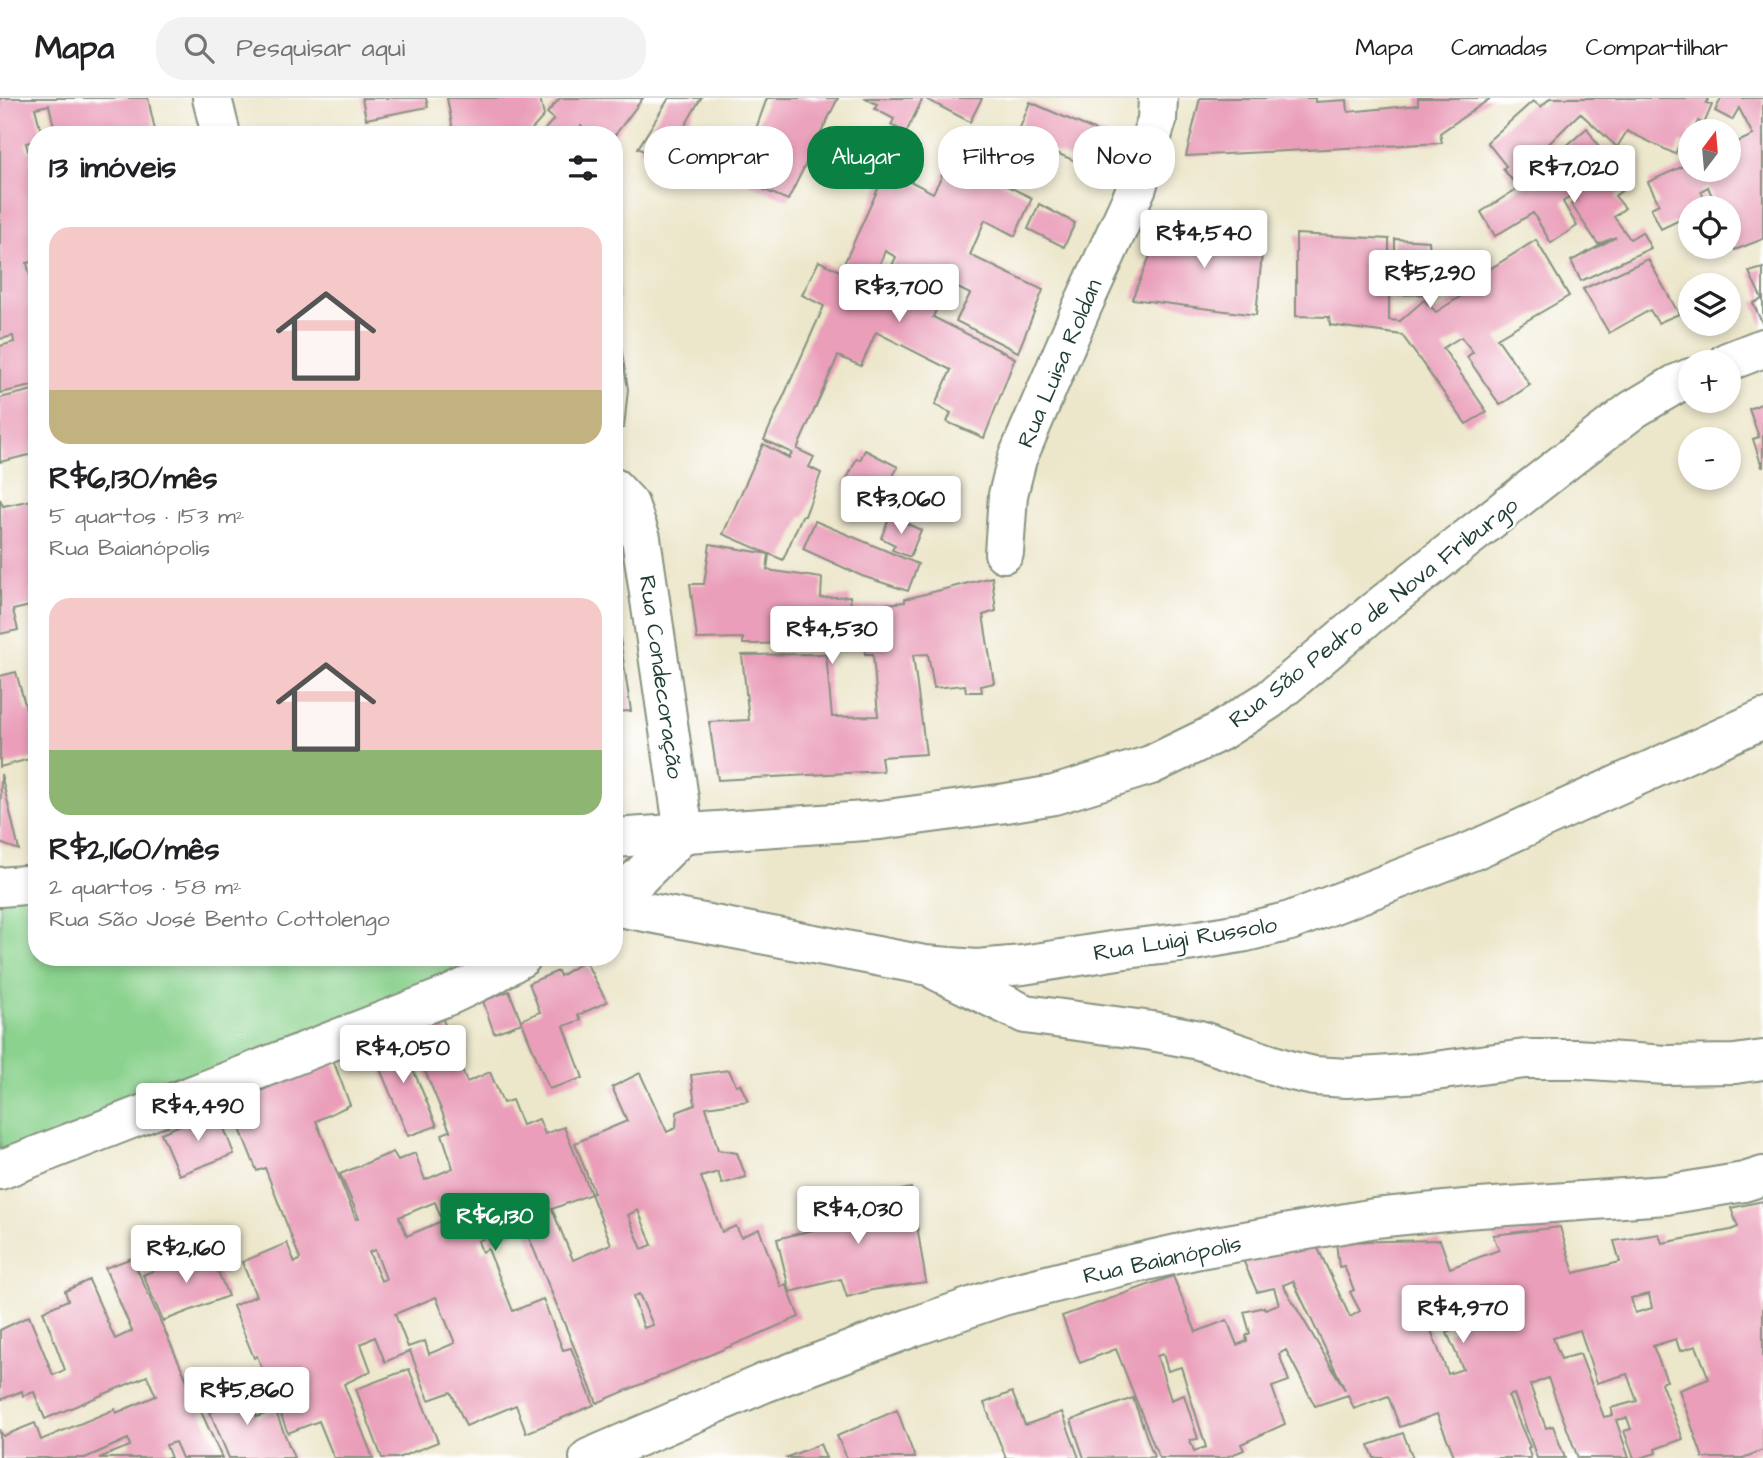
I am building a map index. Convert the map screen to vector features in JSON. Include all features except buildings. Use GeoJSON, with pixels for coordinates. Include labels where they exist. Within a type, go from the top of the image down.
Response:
{"type":"FeatureCollection","features":[{"type":"Feature","properties":{"kind":"street"},"geometry":{"type":"LineString","coordinates":[[212,98],[219,126]]}},
{"type":"Feature","properties":{"kind":"street","name":"Rua Luisa Roldan"},"geometry":{"type":"LineString","coordinates":[[1004,552],[1008,495],[1017,459],[1137,187],[1157,120],[1158,98]]}},
{"type":"Feature","properties":{"kind":"street"},"geometry":{"type":"LineString","coordinates":[[1741,357],[1763,348]]}},
{"type":"Feature","properties":{"kind":"street","name":"Rua São Pedro de Nova Friburgo"},"geometry":{"type":"LineString","coordinates":[[623,837],[880,820],[1006,803],[1054,795],[1151,765],[1219,732],[1269,700],[1372,613],[1580,450],[1634,409],[1678,383]]}},
{"type":"Feature","properties":{"kind":"street","name":"Rua Condecoração"},"geometry":{"type":"LineString","coordinates":[[623,498],[629,504],[641,538],[684,833]]}},
{"type":"Feature","properties":{"kind":"street","name":"Rua Luigi Russolo"},"geometry":{"type":"LineString","coordinates":[[623,906],[924,965],[977,969],[1187,942],[1290,921],[1472,851],[1763,719]]}},
{"type":"Feature","properties":{"kind":"street"},"geometry":{"type":"LineString","coordinates":[[623,895],[684,833]]}},
{"type":"Feature","properties":{"kind":"street"},"geometry":{"type":"LineString","coordinates":[[0,887],[28,885]]}},
{"type":"Feature","properties":{"kind":"street"},"geometry":{"type":"LineString","coordinates":[[924,965],[1025,1014],[1199,1040],[1287,1070],[1314,1076],[1347,1078],[1420,1073],[1525,1059],[1576,1059],[1666,1065],[1735,1064],[1763,1060]]}},
{"type":"Feature","properties":{"kind":"street"},"geometry":{"type":"LineString","coordinates":[[0,1170],[450,995],[507,966]]}},
{"type":"Feature","properties":{"kind":"street","name":"Rua Baianópolis"},"geometry":{"type":"LineString","coordinates":[[589,1458],[764,1383],[913,1327],[1003,1296],[1115,1268],[1199,1249],[1375,1218],[1666,1195],[1744,1182],[1763,1176]]}},
{"type":"Feature","properties":{"kind":"green space"},"geometry":{"type":"Polygon","coordinates":[[[28,888],[28,966],[474,966],[0,1158],[0,891],[28,888]]]}}]}
